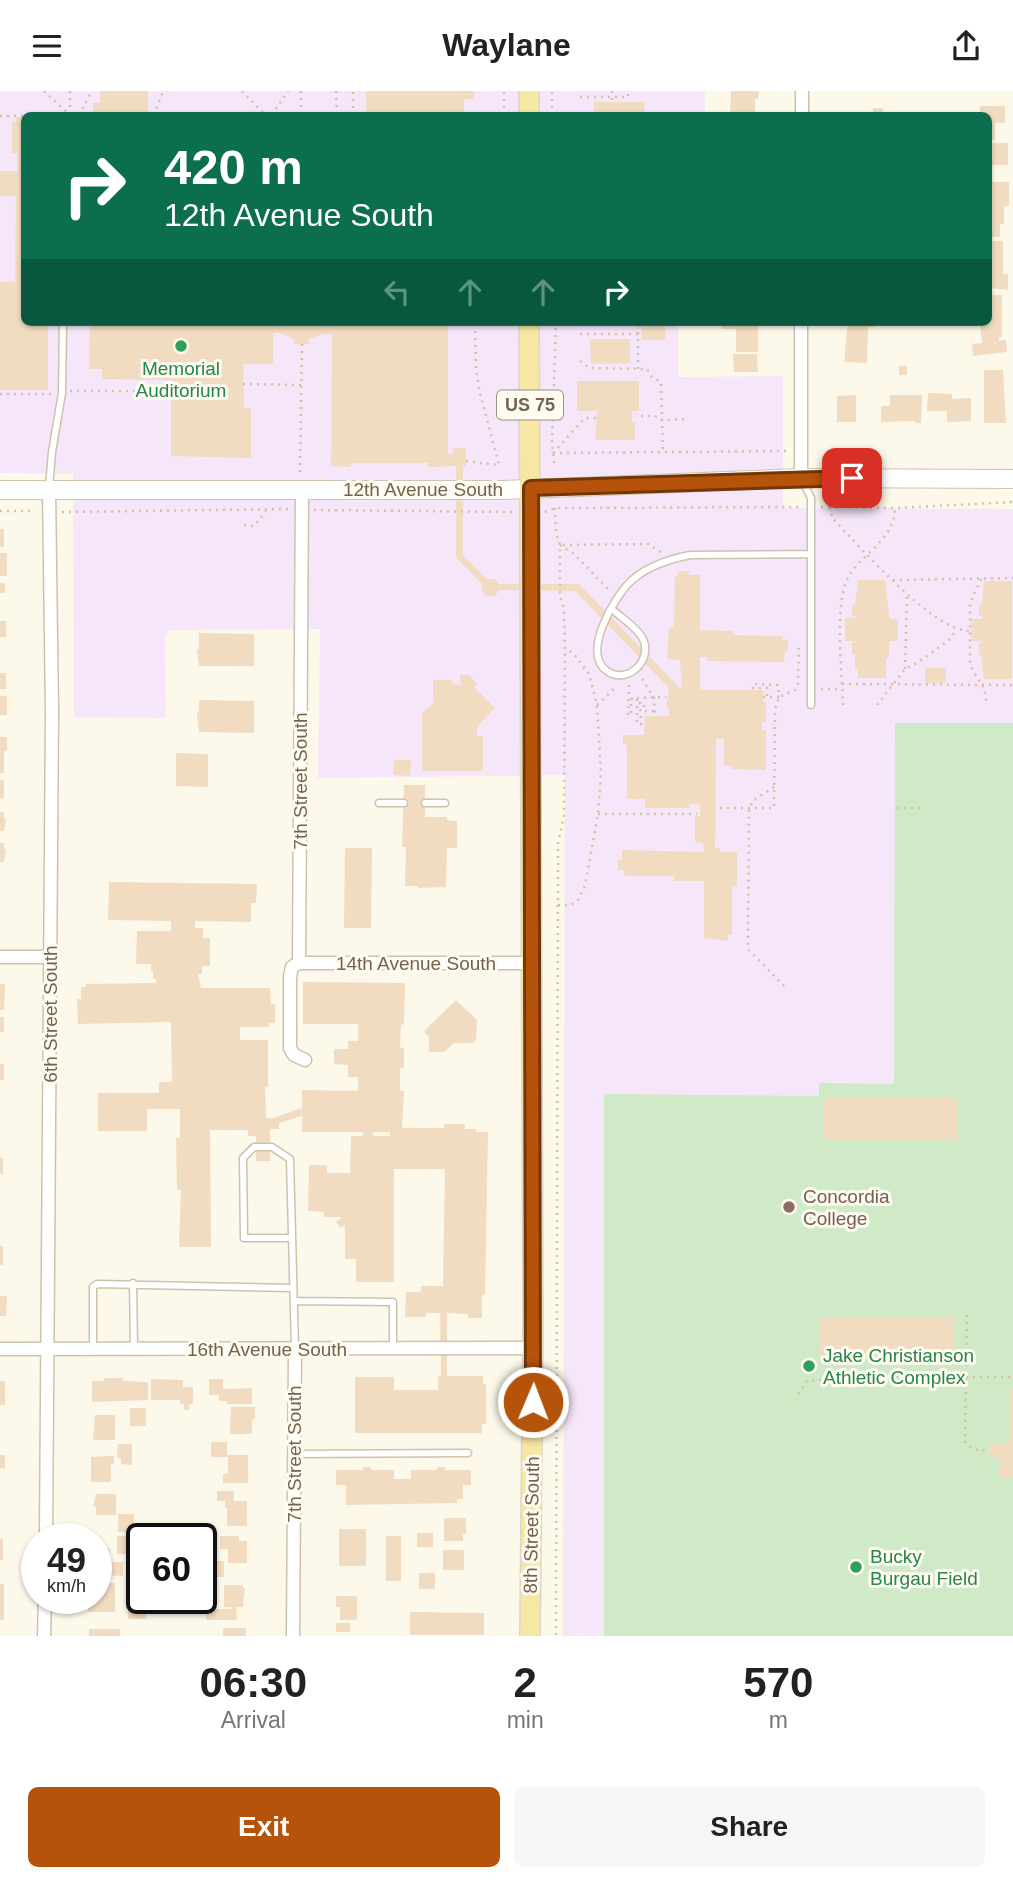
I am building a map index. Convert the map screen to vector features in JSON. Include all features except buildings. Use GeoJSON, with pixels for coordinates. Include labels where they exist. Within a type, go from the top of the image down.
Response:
{"type":"FeatureCollection","features":[{"type":"Feature","properties":{"kind":"main road"},"geometry":{"type":"LineString","coordinates":[[528,91],[528,112]]}},
{"type":"Feature","properties":{"kind":"main road","name":"8th Street South"},"geometry":{"type":"LineString","coordinates":[[529,326],[533,1348],[530,1636]]}},
{"type":"Feature","properties":{"kind":"street"},"geometry":{"type":"LineString","coordinates":[[802,91],[802,112]]}},
{"type":"Feature","properties":{"kind":"street"},"geometry":{"type":"LineString","coordinates":[[801,326],[801,478]]}},
{"type":"Feature","properties":{"kind":"street","name":"12th Avenue South"},"geometry":{"type":"LineString","coordinates":[[0,490],[301,481],[502,490],[801,478],[1013,479]]}},
{"type":"Feature","properties":{"kind":"street","name":"7th Street South"},"geometry":{"type":"LineString","coordinates":[[301,481],[299,963],[292,967],[290,977],[290,1048],[294,1055],[305,1060]]}},
{"type":"Feature","properties":{"kind":"street","name":"6th Street South"},"geometry":{"type":"LineString","coordinates":[[46,1523],[52,711],[49,490]]}},
{"type":"Feature","properties":{"kind":"street"},"geometry":{"type":"LineString","coordinates":[[0,957],[50,957]]}},
{"type":"Feature","properties":{"kind":"street","name":"14th Avenue South"},"geometry":{"type":"LineString","coordinates":[[299,963],[532,963]]}},
{"type":"Feature","properties":{"kind":"street","name":"16th Avenue South"},"geometry":{"type":"LineString","coordinates":[[0,1349],[533,1348]]}},
{"type":"Feature","properties":{"kind":"street","name":"7th Street South"},"geometry":{"type":"LineString","coordinates":[[293,1636],[295,1349]]}},
{"type":"Feature","properties":{"kind":"street"},"geometry":{"type":"LineString","coordinates":[[44,1636],[45,1614]]}},
{"type":"Feature","properties":{"kind":"lane"},"geometry":{"type":"LineString","coordinates":[[49,490],[62,393],[64,326]]}},
{"type":"Feature","properties":{"kind":"lane"},"geometry":{"type":"LineString","coordinates":[[801,478],[811,498],[812,507],[811,705]]}},
{"type":"Feature","properties":{"kind":"lane"},"geometry":{"type":"LineString","coordinates":[[612,609],[643,638],[646,650],[633,673],[621,676],[609,673],[599,665],[596,652],[601,630],[612,609],[631,581],[648,570],[673,559],[691,555],[811,554]]}},
{"type":"Feature","properties":{"kind":"lane"},"geometry":{"type":"LineString","coordinates":[[379,803],[404,803]]}},
{"type":"Feature","properties":{"kind":"lane"},"geometry":{"type":"LineString","coordinates":[[425,803],[445,803]]}},
{"type":"Feature","properties":{"kind":"lane","name":"7th Street South"},"geometry":{"type":"LineString","coordinates":[[292,1238],[244,1238],[244,1156],[254,1147],[272,1147],[288,1156],[291,1188],[295,1349]]}},
{"type":"Feature","properties":{"kind":"lane"},"geometry":{"type":"LineString","coordinates":[[133,1283],[134,1349]]}},
{"type":"Feature","properties":{"kind":"lane"},"geometry":{"type":"LineString","coordinates":[[93,1349],[93,1287],[97,1284],[293,1288]]}},
{"type":"Feature","properties":{"kind":"lane"},"geometry":{"type":"LineString","coordinates":[[294,1301],[393,1301],[393,1348]]}},
{"type":"Feature","properties":{"kind":"lane"},"geometry":{"type":"LineString","coordinates":[[294,1454],[468,1453]]}},
{"type":"Feature","properties":{"kind":"path"},"geometry":{"type":"LineString","coordinates":[[44,91],[67,112]]}},
{"type":"Feature","properties":{"kind":"path"},"geometry":{"type":"LineString","coordinates":[[70,91],[70,112]]}},
{"type":"Feature","properties":{"kind":"path"},"geometry":{"type":"LineString","coordinates":[[81,112],[92,91]]}},
{"type":"Feature","properties":{"kind":"path"},"geometry":{"type":"LineString","coordinates":[[155,112],[163,91]]}},
{"type":"Feature","properties":{"kind":"path"},"geometry":{"type":"LineString","coordinates":[[243,91],[262,112]]}},
{"type":"Feature","properties":{"kind":"path"},"geometry":{"type":"LineString","coordinates":[[274,112],[288,91]]}},
{"type":"Feature","properties":{"kind":"path"},"geometry":{"type":"LineString","coordinates":[[301,91],[301,112]]}},
{"type":"Feature","properties":{"kind":"path"},"geometry":{"type":"LineString","coordinates":[[337,91],[337,112]]}},
{"type":"Feature","properties":{"kind":"path"},"geometry":{"type":"LineString","coordinates":[[353,91],[353,112]]}},
{"type":"Feature","properties":{"kind":"path"},"geometry":{"type":"LineString","coordinates":[[504,91],[504,112]]}},
{"type":"Feature","properties":{"kind":"path"},"geometry":{"type":"LineString","coordinates":[[552,91],[552,112]]}},
{"type":"Feature","properties":{"kind":"path"},"geometry":{"type":"LineString","coordinates":[[612,91],[612,99]]}},
{"type":"Feature","properties":{"kind":"path"},"geometry":{"type":"LineString","coordinates":[[580,97],[628,97],[628,91]]}},
{"type":"Feature","properties":{"kind":"path"},"geometry":{"type":"LineString","coordinates":[[0,115],[21,115]]}},
{"type":"Feature","properties":{"kind":"path"},"geometry":{"type":"LineString","coordinates":[[466,461],[499,465],[476,370],[476,326]]}},
{"type":"Feature","properties":{"kind":"path"},"geometry":{"type":"LineString","coordinates":[[554,463],[556,326]]}},
{"type":"Feature","properties":{"kind":"path"},"geometry":{"type":"LineString","coordinates":[[638,326],[638,369]]}},
{"type":"Feature","properties":{"kind":"path"},"geometry":{"type":"LineString","coordinates":[[580,334],[638,334]]}},
{"type":"Feature","properties":{"kind":"path"},"geometry":{"type":"LineString","coordinates":[[301,481],[302,344]]}},
{"type":"Feature","properties":{"kind":"path"},"geometry":{"type":"LineString","coordinates":[[580,361],[590,368],[647,369],[652,377],[661,382],[663,453]]}},
{"type":"Feature","properties":{"kind":"path"},"geometry":{"type":"LineString","coordinates":[[243,384],[301,385]]}},
{"type":"Feature","properties":{"kind":"path"},"geometry":{"type":"LineString","coordinates":[[0,394],[62,393],[75,390],[144,391],[171,385]]}},
{"type":"Feature","properties":{"kind":"path"},"geometry":{"type":"LineString","coordinates":[[641,416],[655,416],[662,420],[688,419]]}},
{"type":"Feature","properties":{"kind":"path"},"geometry":{"type":"LineString","coordinates":[[553,453],[585,418],[597,418]]}},
{"type":"Feature","properties":{"kind":"path"},"geometry":{"type":"LineString","coordinates":[[553,453],[801,452]]}},
{"type":"Feature","properties":{"kind":"path"},"geometry":{"type":"LineString","coordinates":[[556,1636],[558,844],[564,815],[565,648],[564,609],[559,596],[559,545],[555,508],[895,508],[1013,502]]}},
{"type":"Feature","properties":{"kind":"path"},"geometry":{"type":"LineString","coordinates":[[830,507],[832,518],[906,595],[956,630],[969,631]]}},
{"type":"Feature","properties":{"kind":"path"},"geometry":{"type":"LineString","coordinates":[[843,705],[842,593],[848,578],[890,531],[895,520],[895,508]]}},
{"type":"Feature","properties":{"kind":"path"},"geometry":{"type":"LineString","coordinates":[[244,525],[254,526],[266,510]]}},
{"type":"Feature","properties":{"kind":"path"},"geometry":{"type":"LineString","coordinates":[[70,513],[266,510],[503,512]]}},
{"type":"Feature","properties":{"kind":"path"},"geometry":{"type":"LineString","coordinates":[[0,511],[26,511]]}},
{"type":"Feature","properties":{"kind":"path"},"geometry":{"type":"LineString","coordinates":[[559,545],[649,544],[673,559]]}},
{"type":"Feature","properties":{"kind":"path"},"geometry":{"type":"LineString","coordinates":[[893,580],[1013,578]]}},
{"type":"Feature","properties":{"kind":"path"},"geometry":{"type":"LineString","coordinates":[[981,579],[970,603],[970,662],[972,671],[986,690],[986,705]]}},
{"type":"Feature","properties":{"kind":"path"},"geometry":{"type":"LineString","coordinates":[[905,669],[906,595]]}},
{"type":"Feature","properties":{"kind":"path"},"geometry":{"type":"LineString","coordinates":[[877,705],[905,669],[949,640],[956,630]]}},
{"type":"Feature","properties":{"kind":"path"},"geometry":{"type":"LineString","coordinates":[[720,808],[774,808],[775,710],[779,697],[778,685],[753,684],[753,688],[767,688],[765,697],[779,697],[794,690],[798,683],[799,643]]}},
{"type":"Feature","properties":{"kind":"path"},"geometry":{"type":"LineString","coordinates":[[558,905],[570,905],[578,900],[585,886],[598,814],[601,773],[597,705],[589,674],[574,654],[565,648]]}},
{"type":"Feature","properties":{"kind":"path"},"geometry":{"type":"LineString","coordinates":[[637,698],[637,724],[641,724],[640,703],[644,703],[644,711],[654,713],[654,698],[642,679]]}},
{"type":"Feature","properties":{"kind":"path"},"geometry":{"type":"LineString","coordinates":[[842,684],[1013,685]]}},
{"type":"Feature","properties":{"kind":"path"},"geometry":{"type":"LineString","coordinates":[[629,685],[628,715],[631,715],[631,699],[666,697]]}},
{"type":"Feature","properties":{"kind":"path"},"geometry":{"type":"LineString","coordinates":[[597,705],[616,687]]}},
{"type":"Feature","properties":{"kind":"path"},"geometry":{"type":"LineString","coordinates":[[821,689],[842,689]]}},
{"type":"Feature","properties":{"kind":"path"},"geometry":{"type":"LineString","coordinates":[[774,787],[754,800],[749,808],[748,949],[785,987]]}},
{"type":"Feature","properties":{"kind":"path"},"geometry":{"type":"LineString","coordinates":[[897,808],[922,808]]}},
{"type":"Feature","properties":{"kind":"path"},"geometry":{"type":"LineString","coordinates":[[598,814],[697,814]]}},
{"type":"Feature","properties":{"kind":"path"},"geometry":{"type":"LineString","coordinates":[[967,1315],[965,1441],[968,1447],[989,1450]]}},
{"type":"Feature","properties":{"kind":"path"},"geometry":{"type":"LineString","coordinates":[[798,1394],[807,1381],[872,1377],[1013,1377]]}},
{"type":"Feature","properties":{"kind":"shaded area","name":"Concordia College"},"geometry":{"type":"Polygon","coordinates":[[[0,91],[705,91],[705,112],[21,112],[21,326],[678,326],[678,377],[783,376],[783,508],[1013,509],[1013,1636],[563,1636],[565,775],[318,778],[320,629],[170,630],[165,635],[166,718],[74,717],[73,474],[0,473],[0,91]]]}},
{"type":"Feature","properties":{"kind":"green space","name":"Jake Christianson Athletic Complex"},"geometry":{"type":"Polygon","coordinates":[[[895,723],[1013,723],[1013,1636],[604,1636],[604,1094],[819,1096],[819,1083],[894,1084],[895,723]]]}},
{"type":"Feature","properties":{"kind":"place","name":"Memorial Auditorium"},"geometry":{"type":"Point","coordinates":[181,346]}},
{"type":"Feature","properties":{"kind":"place","name":"Concordia College"},"geometry":{"type":"Point","coordinates":[789,1207]}},
{"type":"Feature","properties":{"kind":"place","name":"Jake Christianson Athletic Complex"},"geometry":{"type":"Point","coordinates":[809,1366]}},
{"type":"Feature","properties":{"kind":"place","name":"Bucky Burgau Field"},"geometry":{"type":"Point","coordinates":[856,1567]}},
{"type":"Feature","properties":{"kind":"route"},"geometry":{"type":"LineString","coordinates":[[533,1402],[531,488],[852,478]]}}]}
